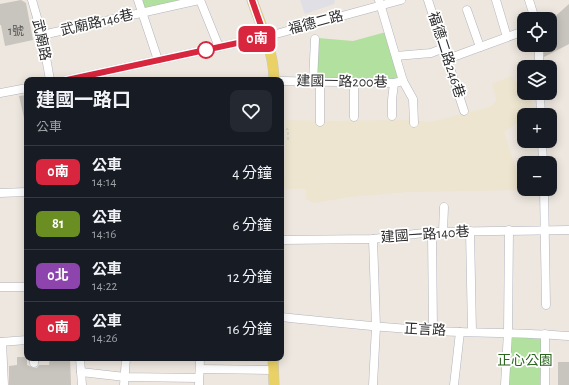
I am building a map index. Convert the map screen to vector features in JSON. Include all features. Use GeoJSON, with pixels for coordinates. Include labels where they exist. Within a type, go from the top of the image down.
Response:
{"type":"FeatureCollection","features":[{"type":"Feature","properties":{"kind":"main road"},"geometry":{"type":"LineString","coordinates":[[252,0],[265,37],[274,69],[274,77]]}},
{"type":"Feature","properties":{"kind":"main road"},"geometry":{"type":"LineString","coordinates":[[273,361],[274,385]]}},
{"type":"Feature","properties":{"kind":"street","name":"武廟路"},"geometry":{"type":"LineString","coordinates":[[32,0],[42,35],[49,77]]}},
{"type":"Feature","properties":{"kind":"street"},"geometry":{"type":"LineString","coordinates":[[138,0],[158,60]]}},
{"type":"Feature","properties":{"kind":"street","name":"武廟路146巷"},"geometry":{"type":"LineString","coordinates":[[42,35],[200,0]]}},
{"type":"Feature","properties":{"kind":"street"},"geometry":{"type":"LineString","coordinates":[[200,0],[219,47]]}},
{"type":"Feature","properties":{"kind":"street","name":"福德二路"},"geometry":{"type":"LineString","coordinates":[[81,77],[265,37],[380,3],[401,0]]}},
{"type":"Feature","properties":{"kind":"street","name":"福德二路246巷"},"geometry":{"type":"LineString","coordinates":[[428,0],[464,111]]}},
{"type":"Feature","properties":{"kind":"street"},"geometry":{"type":"LineString","coordinates":[[496,0],[507,37]]}},
{"type":"Feature","properties":{"kind":"street"},"geometry":{"type":"LineString","coordinates":[[529,0],[533,12]]}},
{"type":"Feature","properties":{"kind":"street"},"geometry":{"type":"LineString","coordinates":[[380,3],[403,81],[413,99],[414,123]]}},
{"type":"Feature","properties":{"kind":"street"},"geometry":{"type":"LineString","coordinates":[[467,10],[480,47]]}},
{"type":"Feature","properties":{"kind":"street"},"geometry":{"type":"LineString","coordinates":[[446,56],[453,57],[517,33]]}},
{"type":"Feature","properties":{"kind":"street"},"geometry":{"type":"LineString","coordinates":[[315,39],[320,122]]}},
{"type":"Feature","properties":{"kind":"street"},"geometry":{"type":"LineString","coordinates":[[396,56],[431,53],[444,48]]}},
{"type":"Feature","properties":{"kind":"street","name":"建國一路200巷"},"geometry":{"type":"LineString","coordinates":[[284,81],[394,83],[403,81]]}},
{"type":"Feature","properties":{"kind":"street"},"geometry":{"type":"LineString","coordinates":[[354,83],[354,117]]}},
{"type":"Feature","properties":{"kind":"street"},"geometry":{"type":"LineString","coordinates":[[392,116],[394,83]]}},
{"type":"Feature","properties":{"kind":"street"},"geometry":{"type":"LineString","coordinates":[[0,93],[24,89]]}},
{"type":"Feature","properties":{"kind":"street"},"geometry":{"type":"LineString","coordinates":[[0,193],[24,192]]}},
{"type":"Feature","properties":{"kind":"street"},"geometry":{"type":"LineString","coordinates":[[544,196],[546,305]]}},
{"type":"Feature","properties":{"kind":"street"},"geometry":{"type":"LineString","coordinates":[[443,232],[444,207]]}},
{"type":"Feature","properties":{"kind":"street"},"geometry":{"type":"LineString","coordinates":[[505,385],[508,332],[509,230]]}},
{"type":"Feature","properties":{"kind":"street","name":"建國一路140巷"},"geometry":{"type":"LineString","coordinates":[[284,240],[373,239],[432,232],[569,230]]}},
{"type":"Feature","properties":{"kind":"street"},"geometry":{"type":"LineString","coordinates":[[470,231],[472,332]]}},
{"type":"Feature","properties":{"kind":"street"},"geometry":{"type":"LineString","coordinates":[[432,232],[433,330]]}},
{"type":"Feature","properties":{"kind":"street"},"geometry":{"type":"LineString","coordinates":[[373,239],[376,327],[373,385]]}},
{"type":"Feature","properties":{"kind":"street"},"geometry":{"type":"LineString","coordinates":[[0,287],[24,287]]}},
{"type":"Feature","properties":{"kind":"street","name":"正言路"},"geometry":{"type":"LineString","coordinates":[[284,317],[376,327],[569,336]]}},
{"type":"Feature","properties":{"kind":"street"},"geometry":{"type":"LineString","coordinates":[[454,385],[460,332]]}},
{"type":"Feature","properties":{"kind":"street"},"geometry":{"type":"LineString","coordinates":[[544,385],[546,334]]}},
{"type":"Feature","properties":{"kind":"street"},"geometry":{"type":"LineString","coordinates":[[4,385],[1,342],[24,340]]}},
{"type":"Feature","properties":{"kind":"street"},"geometry":{"type":"LineString","coordinates":[[80,361],[82,385]]}},
{"type":"Feature","properties":{"kind":"street"},"geometry":{"type":"LineString","coordinates":[[125,381],[126,361]]}},
{"type":"Feature","properties":{"kind":"street"},"geometry":{"type":"LineString","coordinates":[[81,372],[125,381],[199,382],[200,361]]}},
{"type":"Feature","properties":{"kind":"street"},"geometry":{"type":"LineString","coordinates":[[200,369],[273,370]]}},
{"type":"Feature","properties":{"kind":"path"},"geometry":{"type":"LineString","coordinates":[[284,128],[288,129],[288,141]]}},
{"type":"Feature","properties":{"kind":"shaded area"},"geometry":{"type":"Polygon","coordinates":[[[300,0],[335,0],[334,4],[305,14],[300,0]]]}},
{"type":"Feature","properties":{"kind":"shaded area"},"geometry":{"type":"Polygon","coordinates":[[[511,76],[517,84],[517,100],[530,100],[536,108],[517,108],[517,123],[504,132],[517,172],[517,190],[407,192],[349,197],[314,203],[306,199],[306,189],[284,189],[286,120],[408,120],[431,122],[490,107],[497,101],[492,84],[511,76]]]}},
{"type":"Feature","properties":{"kind":"green space"},"geometry":{"type":"Polygon","coordinates":[[[141,0],[188,0],[144,9],[141,0]]]}},
{"type":"Feature","properties":{"kind":"green space"},"geometry":{"type":"Polygon","coordinates":[[[386,32],[399,75],[397,80],[318,80],[316,77],[318,38],[353,41],[386,32]]]}},
{"type":"Feature","properties":{"kind":"green space","name":"正心公園"},"geometry":{"type":"Polygon","coordinates":[[[511,335],[542,338],[540,385],[508,385],[511,335]]]}},
{"type":"Feature","properties":{"kind":"building"},"geometry":{"type":"Polygon","coordinates":[[[21,0],[26,3],[33,40],[5,46],[0,25],[0,4],[21,0]]]}},
{"type":"Feature","properties":{"kind":"building"},"geometry":{"type":"Polygon","coordinates":[[[569,4],[569,44],[557,50],[557,15],[569,4]]]}},
{"type":"Feature","properties":{"kind":"building"},"geometry":{"type":"Polygon","coordinates":[[[544,52],[554,52],[544,57],[544,52]]]}},
{"type":"Feature","properties":{"kind":"building"},"geometry":{"type":"Polygon","coordinates":[[[24,95],[24,118],[19,96],[24,95]]]}},
{"type":"Feature","properties":{"kind":"building"},"geometry":{"type":"Polygon","coordinates":[[[17,357],[24,357],[24,361],[27,361],[27,365],[34,368],[37,368],[39,365],[49,365],[50,361],[70,361],[71,385],[9,385],[9,366],[17,365],[17,357]]]}},
{"type":"Feature","properties":{"kind":"building"},"geometry":{"type":"Polygon","coordinates":[[[558,362],[569,362],[569,385],[558,385],[558,362]]]}},
{"type":"Feature","properties":{"kind":"bus line","name":"0南"},"geometry":{"type":"LineString","coordinates":[[81,77],[265,37],[252,0]]}}]}
